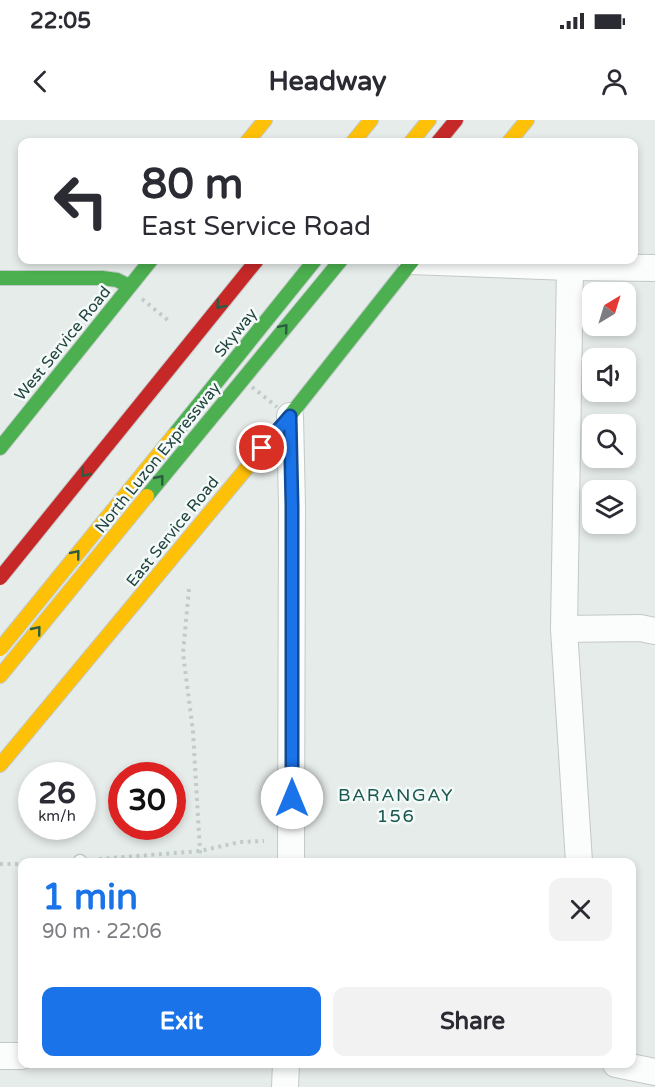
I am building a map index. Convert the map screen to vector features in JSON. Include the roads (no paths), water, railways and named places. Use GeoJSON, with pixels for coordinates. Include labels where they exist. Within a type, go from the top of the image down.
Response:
{"type":"FeatureCollection","features":[{"type":"Feature","properties":{"kind":"main road"},"geometry":{"type":"LineString","coordinates":[[250,138],[265,120]]}},
{"type":"Feature","properties":{"kind":"main road"},"geometry":{"type":"LineString","coordinates":[[339,138],[354,120]]}},
{"type":"Feature","properties":{"kind":"main road"},"geometry":{"type":"LineString","coordinates":[[356,138],[371,120]]}},
{"type":"Feature","properties":{"kind":"main road"},"geometry":{"type":"LineString","coordinates":[[414,138],[429,120]]}},
{"type":"Feature","properties":{"kind":"main road"},"geometry":{"type":"LineString","coordinates":[[441,138],[456,120]]}},
{"type":"Feature","properties":{"kind":"main road"},"geometry":{"type":"LineString","coordinates":[[511,138],[527,120]]}},
{"type":"Feature","properties":{"kind":"main road","name":"West Service Road"},"geometry":{"type":"LineString","coordinates":[[0,448],[148,264]]}},
{"type":"Feature","properties":{"kind":"main road"},"geometry":{"type":"LineString","coordinates":[[0,556],[238,264]]}},
{"type":"Feature","properties":{"kind":"main road","name":"Skyway"},"geometry":{"type":"LineString","coordinates":[[0,578],[254,264]]}},
{"type":"Feature","properties":{"kind":"main road","name":"Skyway"},"geometry":{"type":"LineString","coordinates":[[0,649],[312,264]]}},
{"type":"Feature","properties":{"kind":"main road","name":"North Luzon Expressway"},"geometry":{"type":"LineString","coordinates":[[0,676],[338,264]]}},
{"type":"Feature","properties":{"kind":"main road","name":"East Service Road"},"geometry":{"type":"LineString","coordinates":[[0,765],[248,463],[290,416],[409,264]]}},
{"type":"Feature","properties":{"kind":"main road"},"geometry":{"type":"LineString","coordinates":[[0,278],[102,278],[117,280],[129,286]]}},
{"type":"Feature","properties":{"kind":"street"},"geometry":{"type":"LineString","coordinates":[[502,264],[655,267]]}},
{"type":"Feature","properties":{"kind":"street"},"geometry":{"type":"LineString","coordinates":[[570,267],[564,629],[579,858]]}},
{"type":"Feature","properties":{"kind":"street"},"geometry":{"type":"LineString","coordinates":[[290,416],[292,853]]}},
{"type":"Feature","properties":{"kind":"street"},"geometry":{"type":"LineString","coordinates":[[564,629],[640,628],[655,631]]}},
{"type":"Feature","properties":{"kind":"street"},"geometry":{"type":"LineString","coordinates":[[0,1056],[18,1056]]}},
{"type":"Feature","properties":{"kind":"street"},"geometry":{"type":"LineString","coordinates":[[285,1087],[286,1068]]}},
{"type":"Feature","properties":{"kind":"street"},"geometry":{"type":"LineString","coordinates":[[636,1068],[655,1072]]}},
{"type":"Feature","properties":{"kind":"district","name":"BARANGAY 156"},"geometry":{"type":"Point","coordinates":[396,805]}}]}
